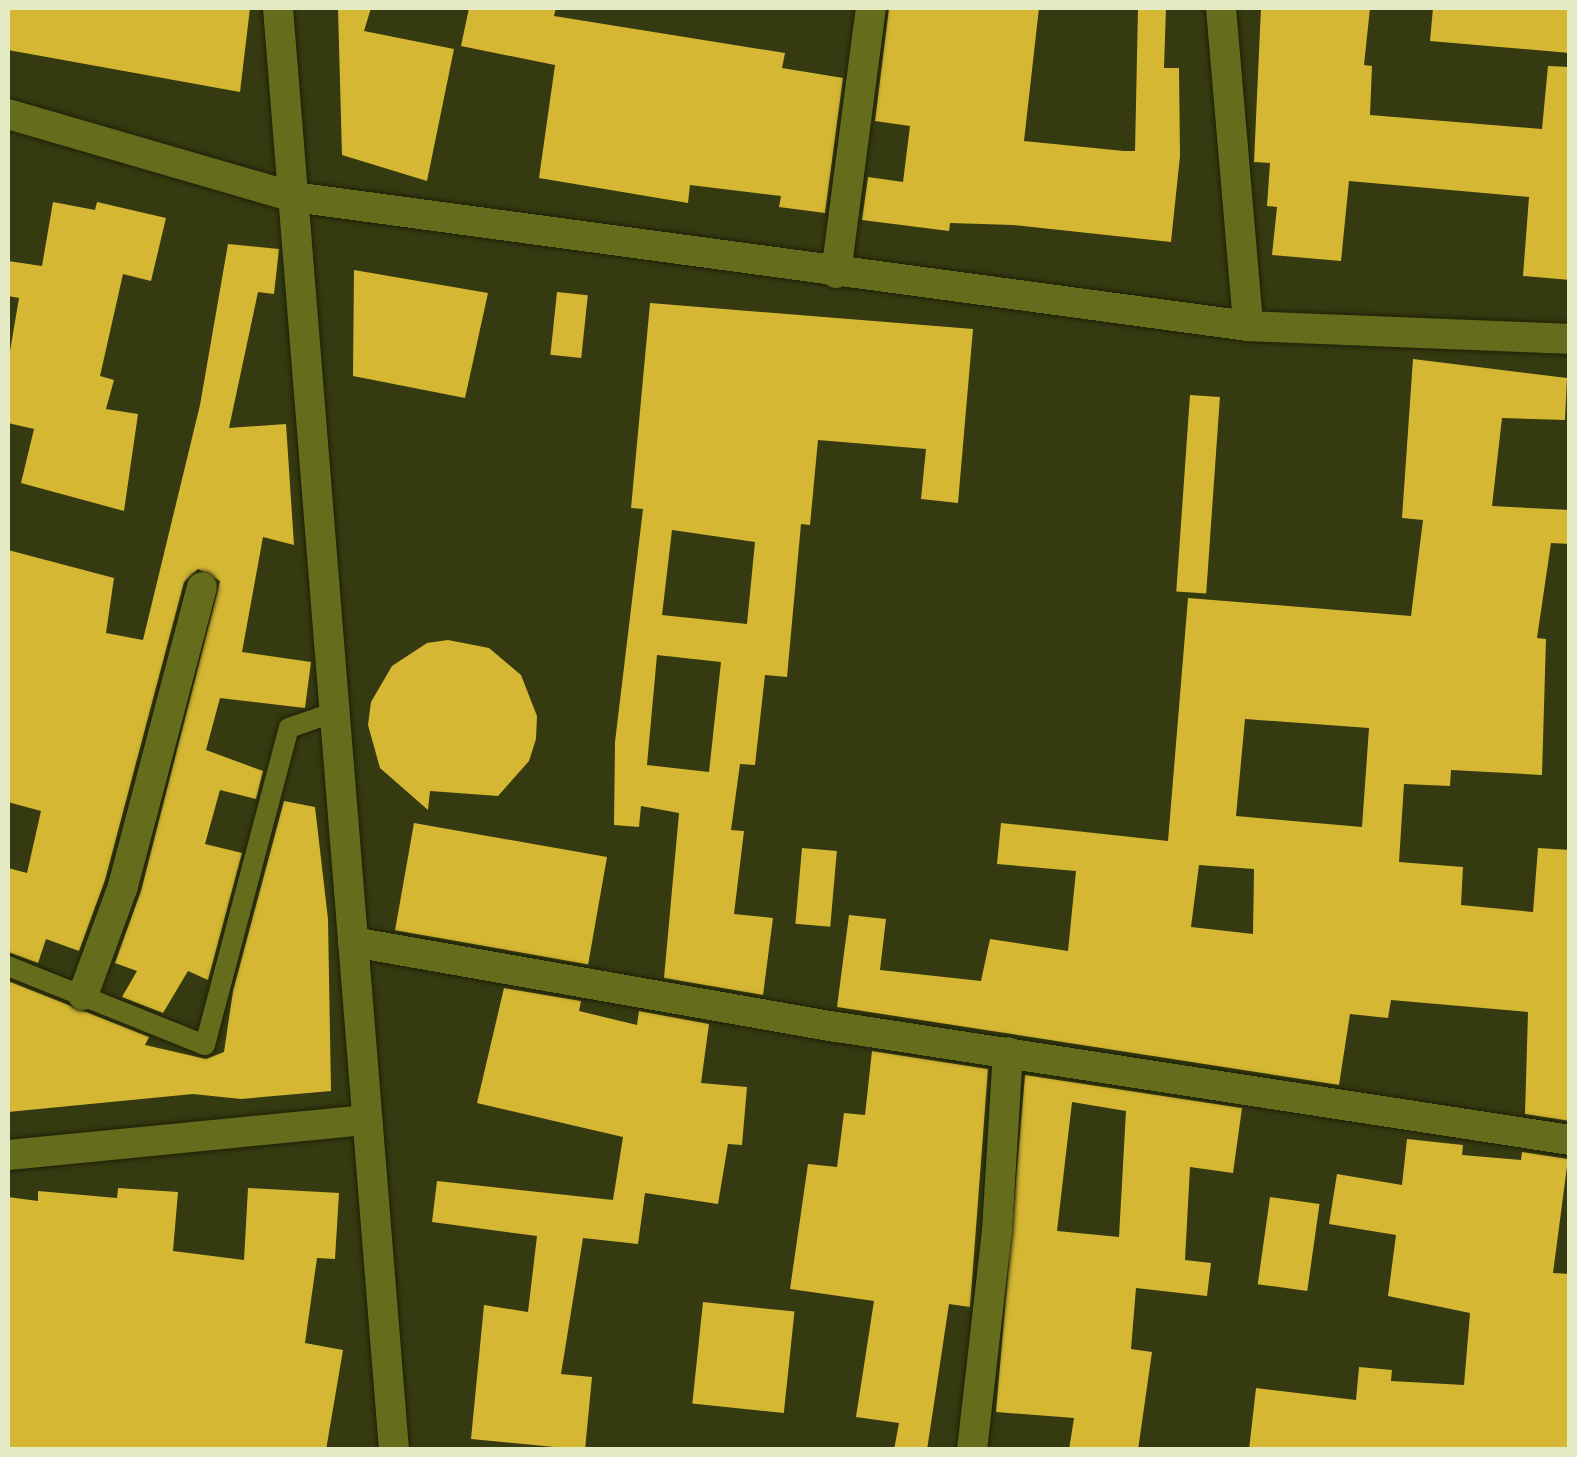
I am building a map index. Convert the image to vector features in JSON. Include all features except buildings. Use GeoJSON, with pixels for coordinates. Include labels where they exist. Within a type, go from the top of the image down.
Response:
{"type":"FeatureCollection","features":[{"type":"Feature","properties":{"kind":"street"},"geometry":{"type":"LineString","coordinates":[[278,8],[394,1450]]}},
{"type":"Feature","properties":{"kind":"street"},"geometry":{"type":"LineString","coordinates":[[836,273],[871,8]]}},
{"type":"Feature","properties":{"kind":"street"},"geometry":{"type":"LineString","coordinates":[[1221,8],[1248,326]]}},
{"type":"Feature","properties":{"kind":"street"},"geometry":{"type":"LineString","coordinates":[[8,114],[294,196],[836,273],[1248,326],[1570,339]]}},
{"type":"Feature","properties":{"kind":"street"},"geometry":{"type":"LineString","coordinates":[[83,995],[123,886],[202,588]]}},
{"type":"Feature","properties":{"kind":"street"},"geometry":{"type":"LineString","coordinates":[[354,942],[1008,1052],[1570,1140]]}},
{"type":"Feature","properties":{"kind":"street"},"geometry":{"type":"LineString","coordinates":[[972,1450],[1008,1052]]}},
{"type":"Feature","properties":{"kind":"street"},"geometry":{"type":"LineString","coordinates":[[8,1155],[368,1120]]}},
{"type":"Feature","properties":{"kind":"lane"},"geometry":{"type":"LineString","coordinates":[[8,966],[205,1045],[288,728],[334,712]]}}]}
